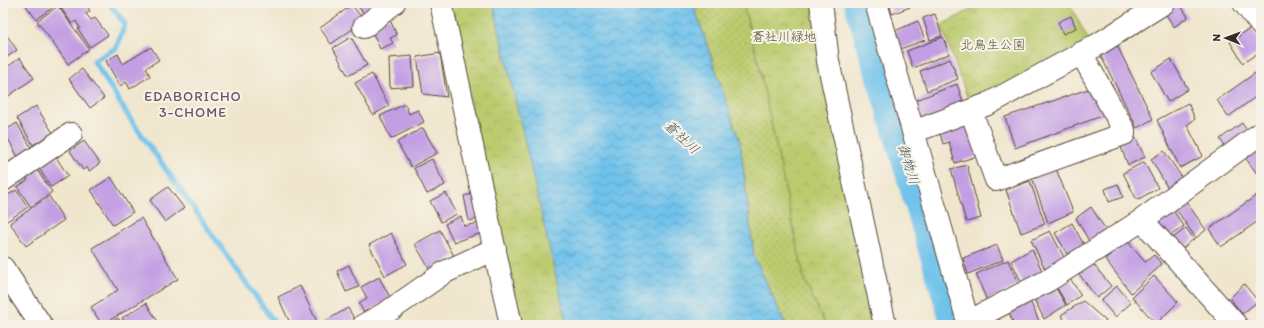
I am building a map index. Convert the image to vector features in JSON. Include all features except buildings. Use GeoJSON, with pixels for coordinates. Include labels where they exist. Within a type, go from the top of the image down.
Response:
{"type":"FeatureCollection","features":[{"type":"Feature","properties":{"kind":"street"},"geometry":{"type":"LineString","coordinates":[[364,27],[394,3]]}},
{"type":"Feature","properties":{"kind":"street"},"geometry":{"type":"LineString","coordinates":[[441,3],[511,325]]}},
{"type":"Feature","properties":{"kind":"street"},"geometry":{"type":"LineString","coordinates":[[821,3],[828,61],[885,325]]}},
{"type":"Feature","properties":{"kind":"street"},"geometry":{"type":"LineString","coordinates":[[876,3],[969,324],[1049,280],[1142,220],[1261,133]]}},
{"type":"Feature","properties":{"kind":"street"},"geometry":{"type":"LineString","coordinates":[[913,132],[988,104],[1081,53],[1164,3]]}},
{"type":"Feature","properties":{"kind":"street"},"geometry":{"type":"LineString","coordinates":[[1244,3],[1261,25]]}},
{"type":"Feature","properties":{"kind":"street"},"geometry":{"type":"LineString","coordinates":[[971,111],[996,180],[1124,134],[1124,130],[1081,53]]}},
{"type":"Feature","properties":{"kind":"street"},"geometry":{"type":"LineString","coordinates":[[3,180],[71,134]]}},
{"type":"Feature","properties":{"kind":"street"},"geometry":{"type":"LineString","coordinates":[[1142,220],[1236,325]]}},
{"type":"Feature","properties":{"kind":"street"},"geometry":{"type":"LineString","coordinates":[[364,325],[386,313],[445,272],[495,249]]}},
{"type":"Feature","properties":{"kind":"street"},"geometry":{"type":"LineString","coordinates":[[3,268],[40,325]]}},
{"type":"Feature","properties":{"kind":"green space"},"geometry":{"type":"Polygon","coordinates":[[[448,3],[493,3],[568,325],[520,325],[448,3]]]}},
{"type":"Feature","properties":{"kind":"green space"},"geometry":{"type":"Polygon","coordinates":[[[693,3],[743,3],[759,65],[805,282],[826,325],[786,325],[754,256],[740,142],[693,3]]]}},
{"type":"Feature","properties":{"kind":"green space","name":"蒼社川緑地"},"geometry":{"type":"Polygon","coordinates":[[[743,3],[813,3],[877,325],[826,325],[805,282],[759,65],[743,3]]]}},
{"type":"Feature","properties":{"kind":"green space","name":"北鳥生公園"},"geometry":{"type":"Polygon","coordinates":[[[985,3],[1069,3],[1089,41],[969,102],[941,25],[985,3]]]}},
{"type":"Feature","properties":{"kind":"water","name":"蒼社川"},"geometry":{"type":"Polygon","coordinates":[[[493,3],[693,3],[740,142],[754,256],[786,325],[567,325],[493,3]]]}},
{"type":"Feature","properties":{"kind":"waterway"},"geometry":{"type":"LineString","coordinates":[[109,3],[125,24],[116,48],[94,61],[129,117],[276,325]]}},
{"type":"Feature","properties":{"kind":"waterway","name":"御物川"},"geometry":{"type":"LineString","coordinates":[[860,3],[957,325]]}},
{"type":"Feature","properties":{"kind":"district","name":"EDABORICHO 3-CHOME"},"geometry":{"type":"Point","coordinates":[193,104]}}]}
